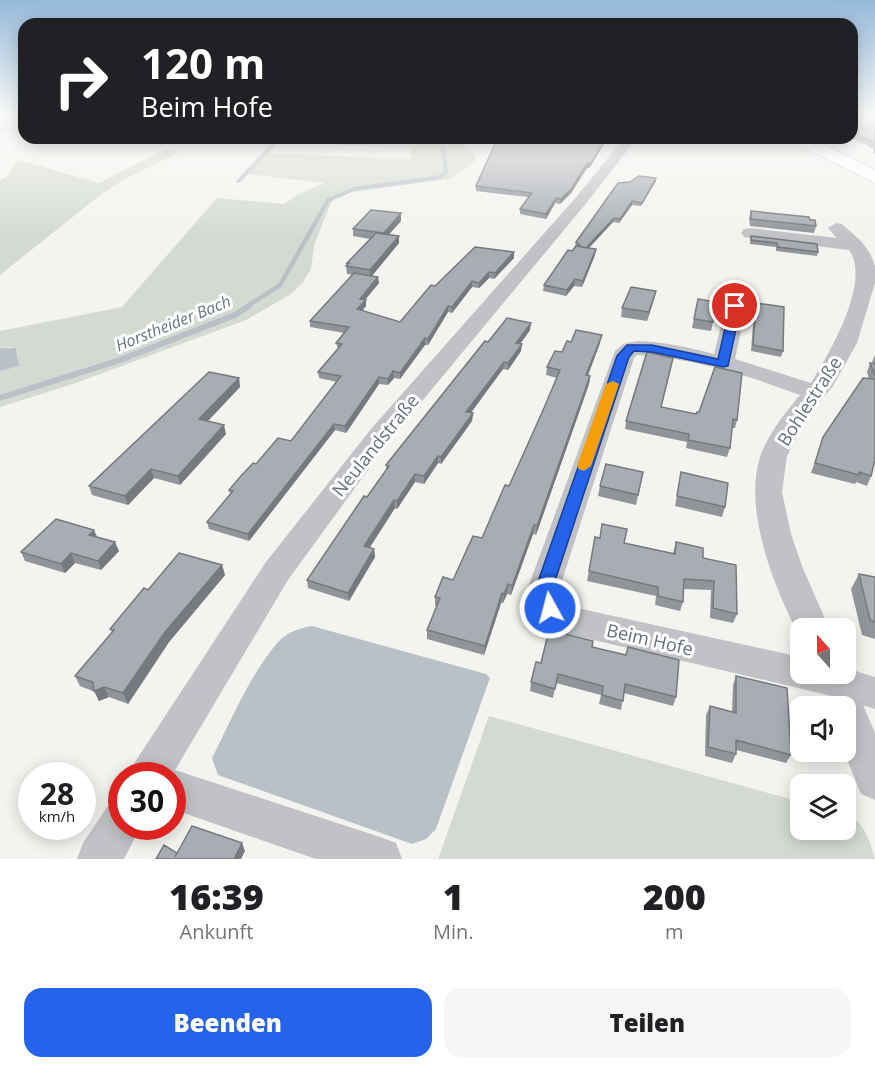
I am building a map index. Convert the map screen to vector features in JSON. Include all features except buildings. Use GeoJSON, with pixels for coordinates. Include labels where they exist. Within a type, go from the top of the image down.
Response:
{"type":"FeatureCollection","features":[{"type":"Feature","properties":{"kind":"main road"},"geometry":{"type":"LineString","coordinates":[[836,157],[875,177]]}},
{"type":"Feature","properties":{"kind":"street","name":"Neulandstraße"},"geometry":{"type":"LineString","coordinates":[[158,762],[277,571],[380,435],[616,157]]}},
{"type":"Feature","properties":{"kind":"street","name":"Bohlestraße"},"geometry":{"type":"LineString","coordinates":[[808,618],[786,566],[776,534],[768,492],[774,456],[794,418],[816,393],[846,343],[871,269],[855,244],[836,228]]}},
{"type":"Feature","properties":{"kind":"street"},"geometry":{"type":"LineString","coordinates":[[750,233],[855,244]]}},
{"type":"Feature","properties":{"kind":"street"},"geometry":{"type":"LineString","coordinates":[[723,363],[735,306]]}},
{"type":"Feature","properties":{"kind":"street","name":"Beim Hofe"},"geometry":{"type":"LineString","coordinates":[[816,393],[784,380],[723,363],[652,348],[631,348],[623,356],[542,593],[550,608],[568,620],[826,686],[875,693]]}},
{"type":"Feature","properties":{"kind":"street"},"geometry":{"type":"LineString","coordinates":[[826,686],[875,780]]}},
{"type":"Feature","properties":{"kind":"street"},"geometry":{"type":"LineString","coordinates":[[186,794],[380,859]]}},
{"type":"Feature","properties":{"kind":"street"},"geometry":{"type":"LineString","coordinates":[[99,859],[111,840]]}},
{"type":"Feature","properties":{"kind":"lane"},"geometry":{"type":"LineString","coordinates":[[238,183],[262,157]]}},
{"type":"Feature","properties":{"kind":"shaded area"},"geometry":{"type":"Polygon","coordinates":[[[150,157],[170,157],[125,179],[99,196],[0,275],[0,181],[9,175],[18,160],[99,183],[150,157]]]}},
{"type":"Feature","properties":{"kind":"shaded area"},"geometry":{"type":"Polygon","coordinates":[[[261,157],[412,159],[411,157],[475,157],[477,161],[449,179],[352,192],[332,200],[314,245],[311,269],[303,282],[291,294],[246,320],[73,384],[0,407],[0,371],[18,360],[17,350],[11,347],[0,348],[0,331],[122,307],[217,198],[284,204],[299,194],[324,183],[248,174],[261,157]]]}},
{"type":"Feature","properties":{"kind":"shaded area"},"geometry":{"type":"Polygon","coordinates":[[[0,348],[16,348],[19,366],[0,371],[0,348]]]}},
{"type":"Feature","properties":{"kind":"shaded area"},"geometry":{"type":"Polygon","coordinates":[[[312,626],[486,674],[490,678],[436,829],[426,839],[412,844],[218,775],[212,758],[259,667],[282,638],[294,631],[312,626]]]}},
{"type":"Feature","properties":{"kind":"shaded area"},"geometry":{"type":"Polygon","coordinates":[[[489,716],[790,799],[790,840],[856,840],[856,821],[869,839],[875,859],[438,859],[489,716]]]}},
{"type":"Feature","properties":{"kind":"waterway","name":"Horstheider Bach"},"geometry":{"type":"LineString","coordinates":[[328,200],[354,189],[440,177],[446,171],[444,157]]}},
{"type":"Feature","properties":{"kind":"waterway","name":"Horstheider Bach"},"geometry":{"type":"LineString","coordinates":[[246,307],[280,285],[328,200]]}},
{"type":"Feature","properties":{"kind":"waterway","name":"Horstheider Bach"},"geometry":{"type":"LineString","coordinates":[[0,398],[120,360],[235,315],[249,306]]}},
{"type":"Feature","properties":{"kind":"slow traffic"},"geometry":{"type":"LineString","coordinates":[[584,466],[613,384]]}},
{"type":"Feature","properties":{"kind":"route"},"geometry":{"type":"LineString","coordinates":[[550,608],[542,593],[623,356],[631,348],[652,348],[723,363],[735,306]]}}]}
